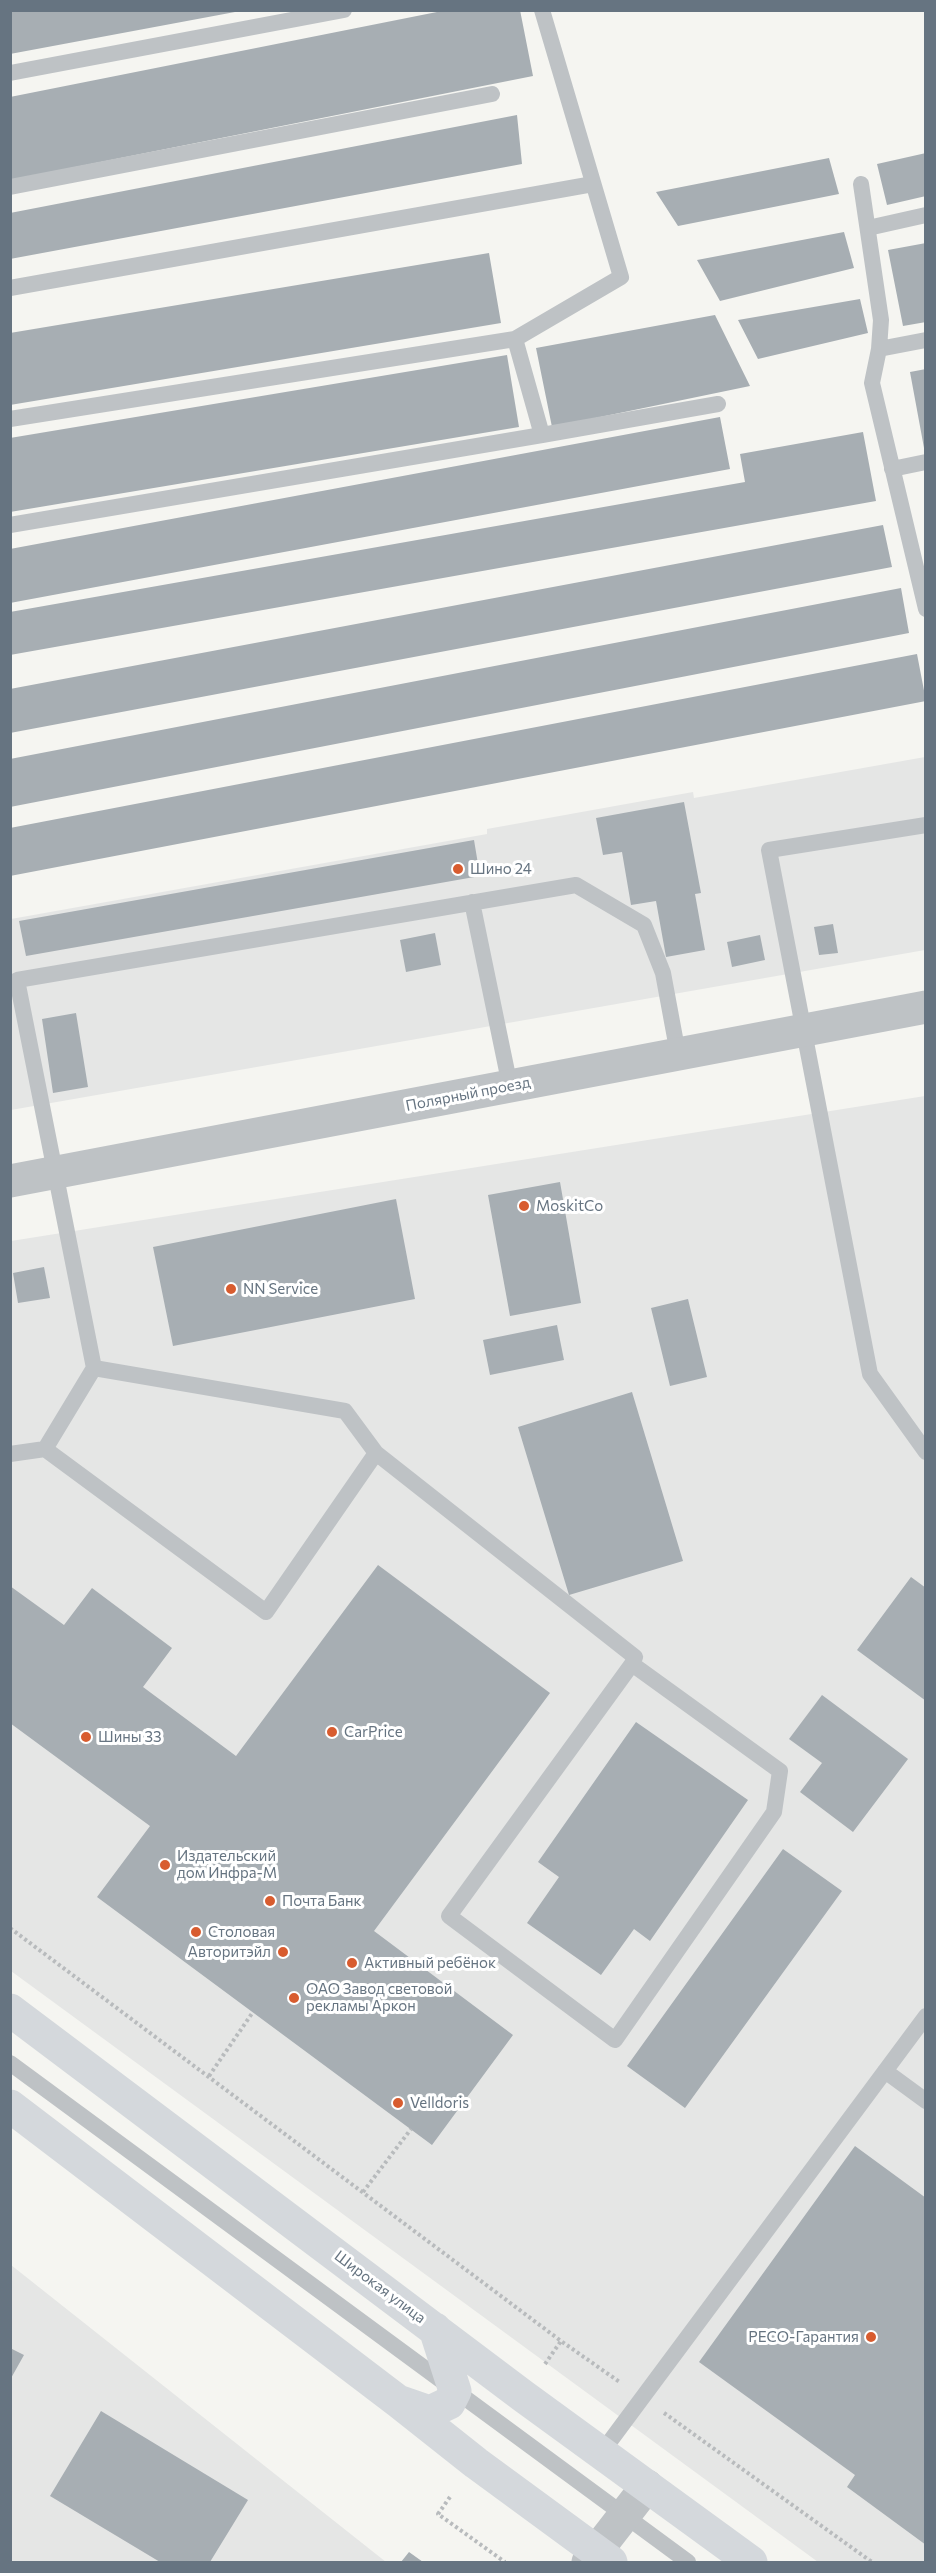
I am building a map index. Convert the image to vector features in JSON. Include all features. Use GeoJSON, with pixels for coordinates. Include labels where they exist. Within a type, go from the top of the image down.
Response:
{"type":"FeatureCollection","features":[{"type":"Feature","properties":{"kind":"main road","name":"Широкая улица"},"geometry":{"type":"LineString","coordinates":[[10,2010],[435,2329],[751,2562]]}},
{"type":"Feature","properties":{"kind":"main road"},"geometry":{"type":"LineString","coordinates":[[10,2106],[399,2402],[598,2559]]}},
{"type":"Feature","properties":{"kind":"main road"},"geometry":{"type":"LineString","coordinates":[[399,2402],[430,2412],[449,2403],[455,2391],[435,2329]]}},
{"type":"Feature","properties":{"kind":"street","name":"Полярный проезд"},"geometry":{"type":"LineString","coordinates":[[10,1181],[926,1007]]}},
{"type":"Feature","properties":{"kind":"street"},"geometry":{"type":"LineString","coordinates":[[598,2559],[624,2516],[647,2486]]}},
{"type":"Feature","properties":{"kind":"lane"},"geometry":{"type":"LineString","coordinates":[[10,73],[344,10]]}},
{"type":"Feature","properties":{"kind":"lane"},"geometry":{"type":"LineString","coordinates":[[10,419],[515,339],[621,278],[542,10]]}},
{"type":"Feature","properties":{"kind":"lane"},"geometry":{"type":"LineString","coordinates":[[10,187],[492,94]]}},
{"type":"Feature","properties":{"kind":"lane"},"geometry":{"type":"LineString","coordinates":[[10,288],[593,184]]}},
{"type":"Feature","properties":{"kind":"lane"},"geometry":{"type":"LineString","coordinates":[[861,184],[881,320],[879,349],[872,383],[926,609]]}},
{"type":"Feature","properties":{"kind":"lane"},"geometry":{"type":"LineString","coordinates":[[868,228],[926,215]]}},
{"type":"Feature","properties":{"kind":"lane"},"geometry":{"type":"LineString","coordinates":[[515,339],[542,435]]}},
{"type":"Feature","properties":{"kind":"lane"},"geometry":{"type":"LineString","coordinates":[[879,349],[926,340]]}},
{"type":"Feature","properties":{"kind":"lane"},"geometry":{"type":"LineString","coordinates":[[10,525],[718,405]]}},
{"type":"Feature","properties":{"kind":"lane"},"geometry":{"type":"LineString","coordinates":[[892,469],[926,462]]}},
{"type":"Feature","properties":{"kind":"lane"},"geometry":{"type":"LineString","coordinates":[[926,825],[769,850],[870,1374],[926,1452]]}},
{"type":"Feature","properties":{"kind":"lane"},"geometry":{"type":"LineString","coordinates":[[45,1449],[94,1368],[17,980],[576,885],[644,925],[663,974],[678,1054]]}},
{"type":"Feature","properties":{"kind":"lane"},"geometry":{"type":"LineString","coordinates":[[472,902],[510,1086]]}},
{"type":"Feature","properties":{"kind":"lane"},"geometry":{"type":"LineString","coordinates":[[94,1368],[345,1411],[376,1453],[635,1657],[449,1916],[615,2040],[774,1812],[780,1771],[632,1664]]}},
{"type":"Feature","properties":{"kind":"lane"},"geometry":{"type":"LineString","coordinates":[[10,1454],[45,1449],[266,1612],[376,1453]]}},
{"type":"Feature","properties":{"kind":"lane"},"geometry":{"type":"LineString","coordinates":[[602,2452],[926,2016]]}},
{"type":"Feature","properties":{"kind":"lane"},"geometry":{"type":"LineString","coordinates":[[10,2063],[688,2562]]}},
{"type":"Feature","properties":{"kind":"lane"},"geometry":{"type":"LineString","coordinates":[[885,2071],[926,2101]]}},
{"type":"Feature","properties":{"kind":"path"},"geometry":{"type":"LineString","coordinates":[[10,1928],[561,2342],[643,2397],[872,2562]]}},
{"type":"Feature","properties":{"kind":"path"},"geometry":{"type":"LineString","coordinates":[[209,2076],[253,2012]]}},
{"type":"Feature","properties":{"kind":"path"},"geometry":{"type":"LineString","coordinates":[[363,2192],[411,2129]]}},
{"type":"Feature","properties":{"kind":"path"},"geometry":{"type":"LineString","coordinates":[[545,2364],[561,2342]]}},
{"type":"Feature","properties":{"kind":"path"},"geometry":{"type":"LineString","coordinates":[[450,2497],[438,2514],[505,2562]]}},
{"type":"Feature","properties":{"kind":"shaded area"},"geometry":{"type":"Polygon","coordinates":[[[925,757],[925,950],[11,1110],[11,919],[487,834],[487,829],[693,792],[694,798],[925,757]]]}},
{"type":"Feature","properties":{"kind":"shaded area"},"geometry":{"type":"Polygon","coordinates":[[[925,1096],[925,2562],[818,2562],[11,1971],[11,1241],[925,1096]]]}},
{"type":"Feature","properties":{"kind":"shaded area"},"geometry":{"type":"Polygon","coordinates":[[[11,2265],[386,2562],[11,2562],[11,2265]]]}},
{"type":"Feature","properties":{"kind":"building"},"geometry":{"type":"Polygon","coordinates":[[[10,10],[235,10],[235,12],[10,54],[10,10]]]}},
{"type":"Feature","properties":{"kind":"building"},"geometry":{"type":"Polygon","coordinates":[[[447,10],[520,10],[533,76],[10,180],[10,97],[447,10]]]}},
{"type":"Feature","properties":{"kind":"building"},"geometry":{"type":"Polygon","coordinates":[[[517,115],[522,164],[10,259],[10,213],[517,115]]]}},
{"type":"Feature","properties":{"kind":"building"},"geometry":{"type":"Polygon","coordinates":[[[926,153],[926,196],[887,205],[877,164],[926,153]]]}},
{"type":"Feature","properties":{"kind":"building"},"geometry":{"type":"Polygon","coordinates":[[[829,158],[839,194],[678,226],[656,192],[829,158]]]}},
{"type":"Feature","properties":{"kind":"building"},"geometry":{"type":"Polygon","coordinates":[[[844,232],[854,268],[720,301],[697,260],[844,232]]]}},
{"type":"Feature","properties":{"kind":"building"},"geometry":{"type":"Polygon","coordinates":[[[926,243],[926,322],[903,326],[888,250],[926,243]]]}},
{"type":"Feature","properties":{"kind":"building"},"geometry":{"type":"Polygon","coordinates":[[[489,253],[501,323],[10,405],[10,333],[489,253]]]}},
{"type":"Feature","properties":{"kind":"building"},"geometry":{"type":"Polygon","coordinates":[[[860,299],[868,333],[758,359],[738,320],[860,299]]]}},
{"type":"Feature","properties":{"kind":"building"},"geometry":{"type":"Polygon","coordinates":[[[715,315],[750,386],[552,427],[536,348],[715,315]]]}},
{"type":"Feature","properties":{"kind":"building"},"geometry":{"type":"Polygon","coordinates":[[[507,355],[519,427],[10,512],[10,438],[507,355]]]}},
{"type":"Feature","properties":{"kind":"building"},"geometry":{"type":"Polygon","coordinates":[[[926,369],[926,448],[924,448],[910,372],[926,369]]]}},
{"type":"Feature","properties":{"kind":"building"},"geometry":{"type":"Polygon","coordinates":[[[720,417],[730,469],[10,603],[10,549],[720,417]]]}},
{"type":"Feature","properties":{"kind":"building"},"geometry":{"type":"Polygon","coordinates":[[[863,432],[876,501],[10,655],[10,612],[745,482],[740,454],[863,432]]]}},
{"type":"Feature","properties":{"kind":"building"},"geometry":{"type":"Polygon","coordinates":[[[883,525],[892,567],[10,733],[10,689],[883,525]]]}},
{"type":"Feature","properties":{"kind":"building"},"geometry":{"type":"Polygon","coordinates":[[[901,588],[909,633],[10,807],[10,759],[901,588]]]}},
{"type":"Feature","properties":{"kind":"building"},"geometry":{"type":"Polygon","coordinates":[[[917,654],[926,701],[10,876],[10,828],[917,654]]]}},
{"type":"Feature","properties":{"kind":"building"},"geometry":{"type":"Polygon","coordinates":[[[684,802],[701,893],[695,894],[705,950],[666,957],[656,901],[631,905],[622,852],[603,855],[596,818],[684,802]]]}},
{"type":"Feature","properties":{"kind":"building"},"geometry":{"type":"Polygon","coordinates":[[[474,840],[480,876],[26,956],[19,921],[474,840]]]}},
{"type":"Feature","properties":{"kind":"building"},"geometry":{"type":"Polygon","coordinates":[[[833,924],[838,953],[819,955],[814,927],[833,924]]]}},
{"type":"Feature","properties":{"kind":"building"},"geometry":{"type":"Polygon","coordinates":[[[435,933],[441,965],[406,972],[400,940],[435,933]]]}},
{"type":"Feature","properties":{"kind":"building"},"geometry":{"type":"Polygon","coordinates":[[[760,935],[765,960],[732,967],[727,942],[760,935]]]}},
{"type":"Feature","properties":{"kind":"building"},"geometry":{"type":"Polygon","coordinates":[[[76,1013],[88,1087],[53,1093],[42,1019],[76,1013]]]}},
{"type":"Feature","properties":{"kind":"building"},"geometry":{"type":"Polygon","coordinates":[[[560,1182],[581,1303],[510,1316],[488,1195],[560,1182]]]}},
{"type":"Feature","properties":{"kind":"building"},"geometry":{"type":"Polygon","coordinates":[[[396,1199],[415,1299],[173,1346],[153,1247],[396,1199]]]}},
{"type":"Feature","properties":{"kind":"building"},"geometry":{"type":"Polygon","coordinates":[[[44,1267],[50,1298],[18,1303],[13,1273],[44,1267]]]}},
{"type":"Feature","properties":{"kind":"building"},"geometry":{"type":"Polygon","coordinates":[[[688,1299],[707,1377],[670,1386],[651,1308],[688,1299]]]}},
{"type":"Feature","properties":{"kind":"building"},"geometry":{"type":"Polygon","coordinates":[[[557,1325],[564,1360],[490,1375],[483,1340],[557,1325]]]}},
{"type":"Feature","properties":{"kind":"building"},"geometry":{"type":"Polygon","coordinates":[[[632,1392],[683,1561],[569,1595],[518,1427],[632,1392]]]}},
{"type":"Feature","properties":{"kind":"building"},"geometry":{"type":"Polygon","coordinates":[[[378,1565],[550,1693],[374,1931],[513,2035],[432,2145],[97,1897],[150,1826],[10,1723],[10,1586],[64,1625],[92,1588],[172,1648],[143,1687],[236,1756],[378,1565]]]}},
{"type":"Feature","properties":{"kind":"building"},"geometry":{"type":"Polygon","coordinates":[[[911,1577],[926,1588],[926,1701],[857,1650],[911,1577]]]}},
{"type":"Feature","properties":{"kind":"building"},"geometry":{"type":"Polygon","coordinates":[[[822,1695],[908,1759],[853,1832],[800,1792],[822,1763],[789,1739],[822,1695]]]}},
{"type":"Feature","properties":{"kind":"building"},"geometry":{"type":"Polygon","coordinates":[[[636,1722],[748,1800],[650,1941],[634,1929],[601,1975],[527,1923],[559,1877],[538,1862],[636,1722]]]}},
{"type":"Feature","properties":{"kind":"building"},"geometry":{"type":"Polygon","coordinates":[[[783,1849],[842,1891],[685,2108],[627,2066],[783,1849]]]}},
{"type":"Feature","properties":{"kind":"building"},"geometry":{"type":"Polygon","coordinates":[[[855,2146],[926,2198],[926,2545],[847,2487],[855,2475],[699,2362],[855,2146]]]}},
{"type":"Feature","properties":{"kind":"building"},"geometry":{"type":"Polygon","coordinates":[[[10,2348],[24,2355],[10,2380],[10,2348]]]}},
{"type":"Feature","properties":{"kind":"building"},"geometry":{"type":"Polygon","coordinates":[[[101,2411],[248,2500],[210,2562],[160,2562],[50,2496],[101,2411]]]}},
{"type":"Feature","properties":{"kind":"building"},"geometry":{"type":"Polygon","coordinates":[[[409,2552],[423,2562],[401,2562],[409,2552]]]}},
{"type":"Feature","properties":{"kind":"place","name":"Шино 24"},"geometry":{"type":"Point","coordinates":[458,869]}},
{"type":"Feature","properties":{"kind":"place","name":"MoskitCo"},"geometry":{"type":"Point","coordinates":[524,1206]}},
{"type":"Feature","properties":{"kind":"place","name":"NN Service"},"geometry":{"type":"Point","coordinates":[231,1289]}},
{"type":"Feature","properties":{"kind":"place","name":"CarPrice"},"geometry":{"type":"Point","coordinates":[332,1732]}},
{"type":"Feature","properties":{"kind":"place","name":"Шины 33"},"geometry":{"type":"Point","coordinates":[86,1737]}},
{"type":"Feature","properties":{"kind":"place","name":"Издательский дом Инфра-М"},"geometry":{"type":"Point","coordinates":[165,1865]}},
{"type":"Feature","properties":{"kind":"place","name":"Почта Банк"},"geometry":{"type":"Point","coordinates":[270,1901]}},
{"type":"Feature","properties":{"kind":"place","name":"Столовая"},"geometry":{"type":"Point","coordinates":[196,1932]}},
{"type":"Feature","properties":{"kind":"place","name":"Авторитэйл"},"geometry":{"type":"Point","coordinates":[283,1952]}},
{"type":"Feature","properties":{"kind":"place","name":"Активный ребёнок"},"geometry":{"type":"Point","coordinates":[352,1963]}},
{"type":"Feature","properties":{"kind":"place","name":"ОАО Завод световой рекламы Аркон"},"geometry":{"type":"Point","coordinates":[294,1998]}},
{"type":"Feature","properties":{"kind":"place","name":"Velldoris"},"geometry":{"type":"Point","coordinates":[398,2103]}},
{"type":"Feature","properties":{"kind":"place","name":"РЕСО-Гарантия"},"geometry":{"type":"Point","coordinates":[871,2337]}}]}
